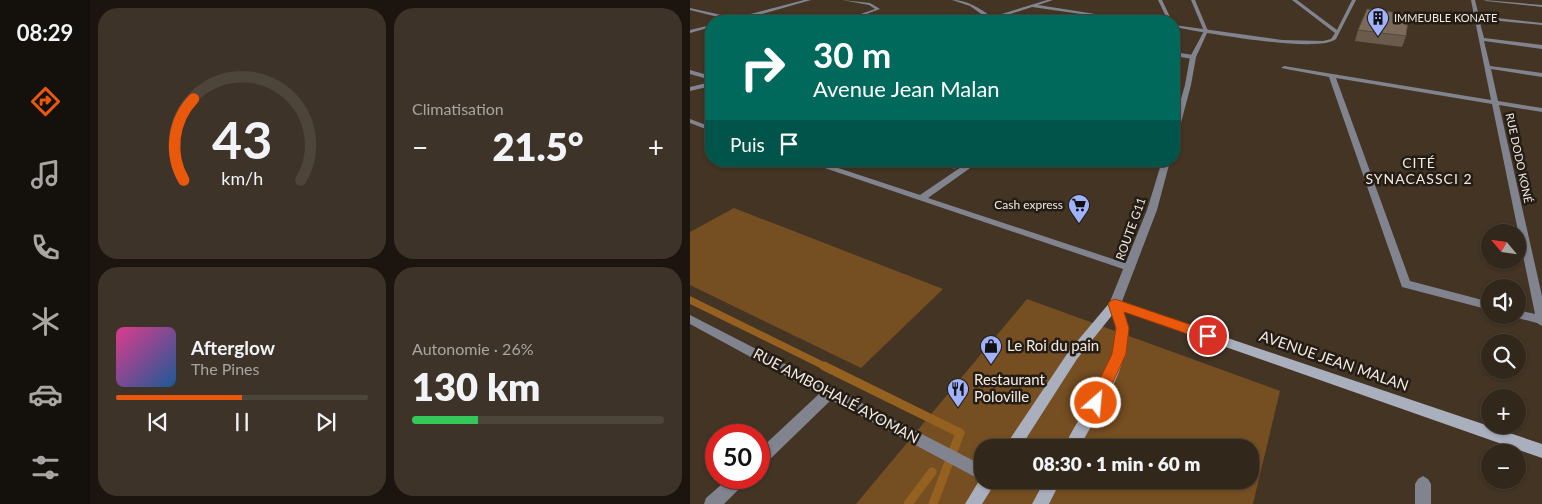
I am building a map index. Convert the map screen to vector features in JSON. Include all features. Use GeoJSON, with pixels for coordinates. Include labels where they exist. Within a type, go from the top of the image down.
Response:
{"type":"FeatureCollection","features":[{"type":"Feature","properties":{"kind":"main road"},"geometry":{"type":"LineString","coordinates":[[1017,439],[1073,355],[1115,304]]}},
{"type":"Feature","properties":{"kind":"main road"},"geometry":{"type":"LineString","coordinates":[[1076,439],[1104,388],[1119,354],[1123,328],[1115,304]]}},
{"type":"Feature","properties":{"kind":"main road","name":"AVENUE JEAN MALAN"},"geometry":{"type":"LineString","coordinates":[[1115,304],[1542,451]]}},
{"type":"Feature","properties":{"kind":"main road"},"geometry":{"type":"LineString","coordinates":[[973,504],[984,489]]}},
{"type":"Feature","properties":{"kind":"main road"},"geometry":{"type":"LineString","coordinates":[[1040,504],[1048,489]]}},
{"type":"Feature","properties":{"kind":"street"},"geometry":{"type":"LineString","coordinates":[[754,15],[809,0]]}},
{"type":"Feature","properties":{"kind":"street"},"geometry":{"type":"LineString","coordinates":[[844,0],[870,4],[878,9],[860,15]]}},
{"type":"Feature","properties":{"kind":"street"},"geometry":{"type":"LineString","coordinates":[[954,0],[971,6],[986,15]]}},
{"type":"Feature","properties":{"kind":"street"},"geometry":{"type":"LineString","coordinates":[[971,6],[975,0]]}},
{"type":"Feature","properties":{"kind":"street"},"geometry":{"type":"LineString","coordinates":[[1008,15],[1051,0]]}},
{"type":"Feature","properties":{"kind":"street"},"geometry":{"type":"LineString","coordinates":[[1160,0],[1167,15]]}},
{"type":"Feature","properties":{"kind":"street"},"geometry":{"type":"LineString","coordinates":[[1180,113],[1193,57],[1206,31],[1193,0]]}},
{"type":"Feature","properties":{"kind":"street"},"geometry":{"type":"LineString","coordinates":[[1294,0],[1337,32]]}},
{"type":"Feature","properties":{"kind":"street"},"geometry":{"type":"LineString","coordinates":[[1180,27],[1319,43],[1329,42],[1336,39],[1337,32],[1354,0]]}},
{"type":"Feature","properties":{"kind":"street","name":"RUE DODO KONÉ"},"geometry":{"type":"LineString","coordinates":[[1474,0],[1542,321]]}},
{"type":"Feature","properties":{"kind":"street"},"geometry":{"type":"LineString","coordinates":[[1486,0],[1542,6]]}},
{"type":"Feature","properties":{"kind":"street"},"geometry":{"type":"LineString","coordinates":[[1032,6],[1096,15]]}},
{"type":"Feature","properties":{"kind":"street"},"geometry":{"type":"LineString","coordinates":[[690,9],[715,15]]}},
{"type":"Feature","properties":{"kind":"street"},"geometry":{"type":"LineString","coordinates":[[1477,17],[1542,24]]}},
{"type":"Feature","properties":{"kind":"street"},"geometry":{"type":"LineString","coordinates":[[690,32],[705,28]]}},
{"type":"Feature","properties":{"kind":"street"},"geometry":{"type":"LineString","coordinates":[[1482,39],[1542,47]]}},
{"type":"Feature","properties":{"kind":"street"},"geometry":{"type":"LineString","coordinates":[[1180,55],[1193,57]]}},
{"type":"Feature","properties":{"kind":"street"},"geometry":{"type":"LineString","coordinates":[[1488,67],[1542,75]]}},
{"type":"Feature","properties":{"kind":"street"},"geometry":{"type":"LineString","coordinates":[[1284,68],[1542,110]]}},
{"type":"Feature","properties":{"kind":"street"},"geometry":{"type":"LineString","coordinates":[[690,72],[705,76]]}},
{"type":"Feature","properties":{"kind":"street"},"geometry":{"type":"LineString","coordinates":[[1332,76],[1406,284],[1481,304]]}},
{"type":"Feature","properties":{"kind":"street"},"geometry":{"type":"LineString","coordinates":[[690,89],[705,85]]}},
{"type":"Feature","properties":{"kind":"street"},"geometry":{"type":"LineString","coordinates":[[690,122],[705,127]]}},
{"type":"Feature","properties":{"kind":"street"},"geometry":{"type":"LineString","coordinates":[[826,167],[1130,268]]}},
{"type":"Feature","properties":{"kind":"street"},"geometry":{"type":"LineString","coordinates":[[921,200],[968,167]]}},
{"type":"Feature","properties":{"kind":"street","name":"ROUTE G11"},"geometry":{"type":"LineString","coordinates":[[1115,304],[1152,210],[1164,167]]}},
{"type":"Feature","properties":{"kind":"street"},"geometry":{"type":"LineString","coordinates":[[1526,316],[1542,321]]}},
{"type":"Feature","properties":{"kind":"street","name":"RUE AMBOHALÉ AYOMAN"},"geometry":{"type":"LineString","coordinates":[[690,319],[974,469]]}},
{"type":"Feature","properties":{"kind":"street"},"geometry":{"type":"LineString","coordinates":[[770,449],[829,392]]}},
{"type":"Feature","properties":{"kind":"street"},"geometry":{"type":"LineString","coordinates":[[1423,484],[1423,504]]}},
{"type":"Feature","properties":{"kind":"street"},"geometry":{"type":"LineString","coordinates":[[712,504],[728,489]]}},
{"type":"Feature","properties":{"kind":"shaded area"},"geometry":{"type":"Polygon","coordinates":[[[734,208],[943,289],[861,368],[690,285],[690,232],[734,208]]]}},
{"type":"Feature","properties":{"kind":"shaded area"},"geometry":{"type":"Polygon","coordinates":[[[1027,299],[1280,391],[1259,479],[1259,439],[974,439],[974,489],[1257,489],[1253,504],[856,504],[1027,299]]]}},
{"type":"Feature","properties":{"kind":"building"},"geometry":{"type":"Polygon","coordinates":[[[1367,9],[1409,14],[1406,36],[1358,30],[1367,9]]]}},
{"type":"Feature","properties":{"kind":"waterway"},"geometry":{"type":"LineString","coordinates":[[690,300],[826,367]]}},
{"type":"Feature","properties":{"kind":"waterway"},"geometry":{"type":"LineString","coordinates":[[824,366],[960,433],[933,504]]}},
{"type":"Feature","properties":{"kind":"waterway"},"geometry":{"type":"LineString","coordinates":[[908,504],[932,472]]}},
{"type":"Feature","properties":{"kind":"place","name":"IMMEUBLE KONATE"},"geometry":{"type":"Point","coordinates":[1378,37]}},
{"type":"Feature","properties":{"kind":"place","name":"Cash express"},"geometry":{"type":"Point","coordinates":[1079,224]}},
{"type":"Feature","properties":{"kind":"place","name":"Le Roi du pain"},"geometry":{"type":"Point","coordinates":[991,365]}},
{"type":"Feature","properties":{"kind":"place","name":"Restaurant Poloville"},"geometry":{"type":"Point","coordinates":[958,408]}},
{"type":"Feature","properties":{"kind":"district","name":"CITÉ SYNACASSCI 2"},"geometry":{"type":"Point","coordinates":[1419,172]}},
{"type":"Feature","properties":{"kind":"route"},"geometry":{"type":"LineString","coordinates":[[1096,403],[1119,354],[1123,328],[1115,304],[1208,336]]}}]}
